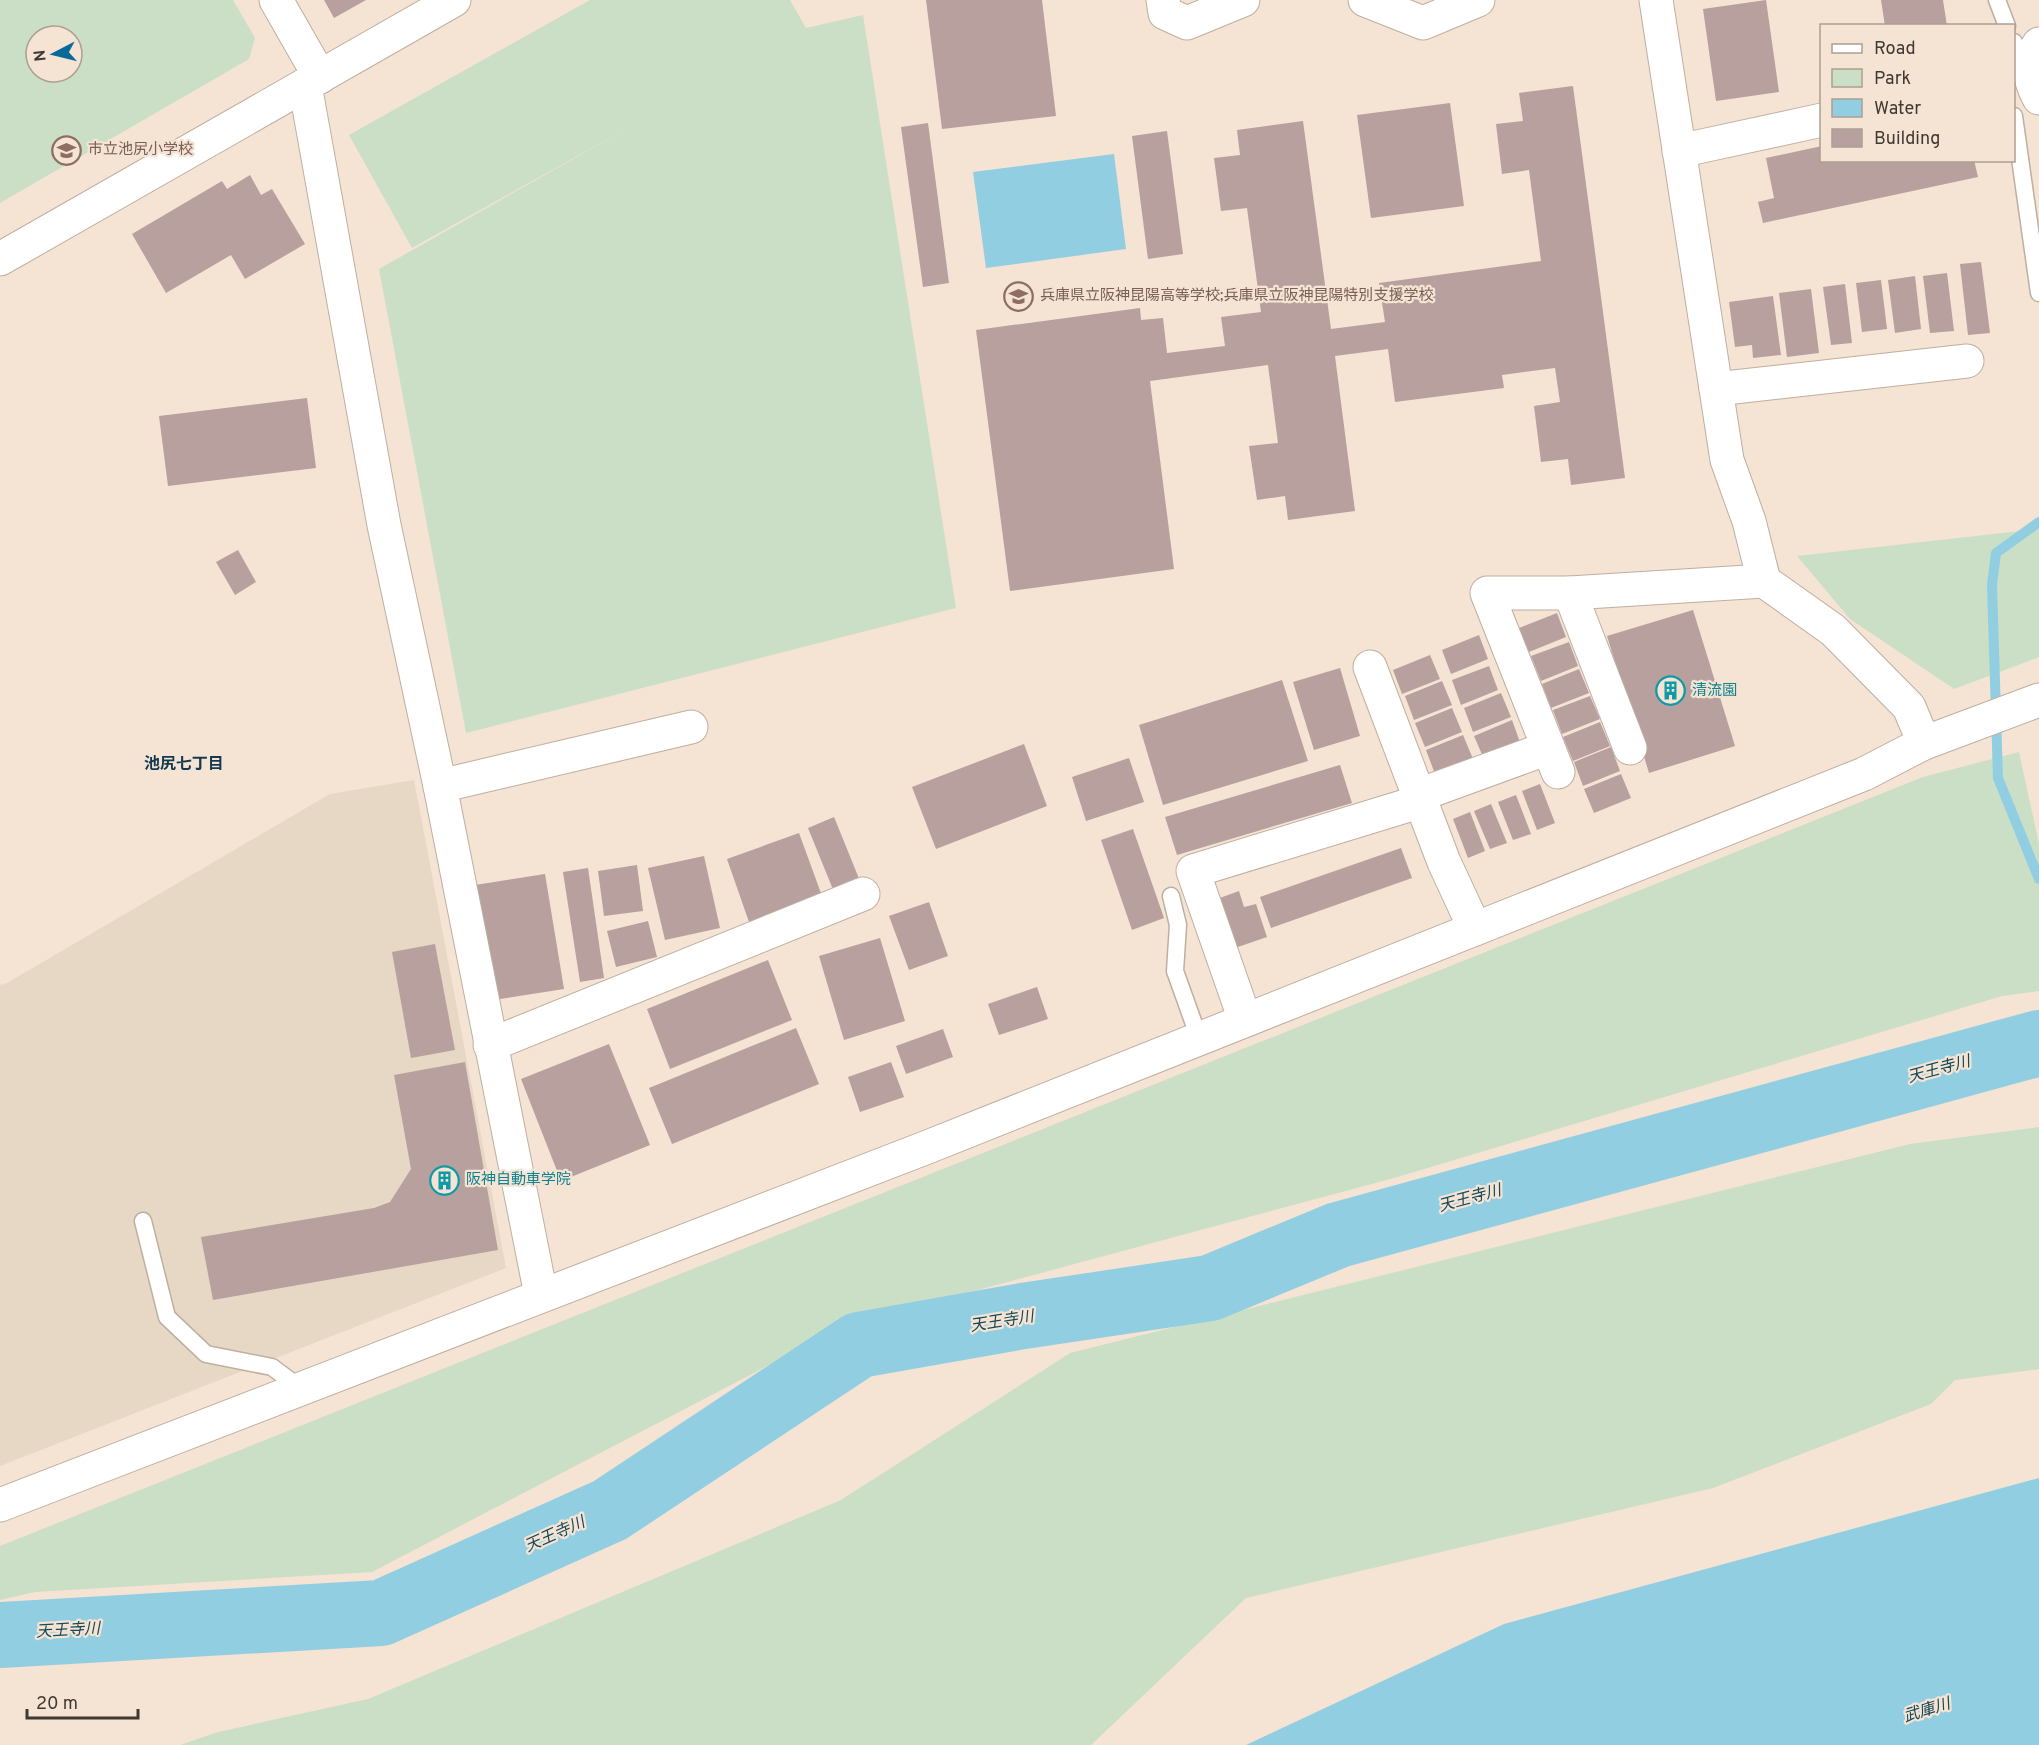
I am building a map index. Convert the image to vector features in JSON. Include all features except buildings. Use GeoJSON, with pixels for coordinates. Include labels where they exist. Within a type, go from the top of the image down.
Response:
{"type":"FeatureCollection","features":[{"type":"Feature","properties":{"kind":"street"},"geometry":{"type":"LineString","coordinates":[[276,0],[312,81],[384,525],[440,786],[541,1295]]}},
{"type":"Feature","properties":{"kind":"street"},"geometry":{"type":"LineString","coordinates":[[0,259],[454,0]]}},
{"type":"Feature","properties":{"kind":"street"},"geometry":{"type":"LineString","coordinates":[[1163,0],[1165,13],[1187,23],[1243,0]]}},
{"type":"Feature","properties":{"kind":"street"},"geometry":{"type":"LineString","coordinates":[[1365,0],[1423,23],[1478,0]]}},
{"type":"Feature","properties":{"kind":"street"},"geometry":{"type":"LineString","coordinates":[[1656,0],[1727,460],[1749,521],[1764,582]]}},
{"type":"Feature","properties":{"kind":"street"},"geometry":{"type":"LineString","coordinates":[[2039,44],[2031,59],[2030,72],[2039,98]]}},
{"type":"Feature","properties":{"kind":"street"},"geometry":{"type":"LineString","coordinates":[[1679,151],[1820,120]]}},
{"type":"Feature","properties":{"kind":"street"},"geometry":{"type":"LineString","coordinates":[[1716,389],[1967,361]]}},
{"type":"Feature","properties":{"kind":"street"},"geometry":{"type":"LineString","coordinates":[[1245,1020],[1193,871],[1250,867],[1356,833],[1421,798],[1553,760],[1487,593],[1570,593],[1764,582],[1833,630],[1894,691],[1909,707],[1924,743]]}},
{"type":"Feature","properties":{"kind":"street"},"geometry":{"type":"LineString","coordinates":[[1570,593],[1630,748]]}},
{"type":"Feature","properties":{"kind":"street"},"geometry":{"type":"LineString","coordinates":[[1370,667],[1444,862],[1475,929]]}},
{"type":"Feature","properties":{"kind":"street"},"geometry":{"type":"LineString","coordinates":[[0,1505],[925,1148],[1864,774],[1924,743],[2030,704]]}},
{"type":"Feature","properties":{"kind":"street"},"geometry":{"type":"LineString","coordinates":[[440,786],[692,727]]}},
{"type":"Feature","properties":{"kind":"street"},"geometry":{"type":"LineString","coordinates":[[490,1045],[863,894]]}},
{"type":"Feature","properties":{"kind":"lane"},"geometry":{"type":"LineString","coordinates":[[1997,0],[2006,24]]}},
{"type":"Feature","properties":{"kind":"lane"},"geometry":{"type":"LineString","coordinates":[[2015,120],[2039,98]]}},
{"type":"Feature","properties":{"kind":"lane"},"geometry":{"type":"LineString","coordinates":[[2015,128],[2039,294]]}},
{"type":"Feature","properties":{"kind":"lane"},"geometry":{"type":"LineString","coordinates":[[1171,896],[1178,925],[1175,971],[1199,1038]]}},
{"type":"Feature","properties":{"kind":"lane"},"geometry":{"type":"LineString","coordinates":[[143,1221],[167,1317],[206,1354],[272,1368],[300,1389]]}},
{"type":"Feature","properties":{"kind":"shaded area","name":"阪神自動車学院"},"geometry":{"type":"Polygon","coordinates":[[[414,780],[506,1268],[0,1466],[0,985],[330,794],[414,780]]]}},
{"type":"Feature","properties":{"kind":"green space","name":"市立池尻小学校"},"geometry":{"type":"Polygon","coordinates":[[[0,0],[233,0],[255,38],[249,59],[0,203],[0,0]]]}},
{"type":"Feature","properties":{"kind":"green space"},"geometry":{"type":"Polygon","coordinates":[[[590,0],[790,0],[806,28],[863,15],[956,608],[466,733],[379,269],[633,125],[412,248],[349,135],[590,0]]]}},
{"type":"Feature","properties":{"kind":"green space"},"geometry":{"type":"Polygon","coordinates":[[[2039,529],[2039,657],[1954,689],[1850,619],[1797,556],[2039,529]]]}},
{"type":"Feature","properties":{"kind":"green space"},"geometry":{"type":"Polygon","coordinates":[[[2019,752],[2039,844],[2039,991],[2002,996],[1394,1178],[844,1326],[372,1572],[35,1592],[0,1600],[0,1546],[1923,777],[2019,752]]]}},
{"type":"Feature","properties":{"kind":"green space"},"geometry":{"type":"Polygon","coordinates":[[[2039,1127],[2039,1369],[1955,1380],[1931,1404],[1713,1488],[1246,1598],[1091,1745],[180,1745],[218,1732],[368,1699],[841,1500],[1070,1353],[1910,1144],[2039,1127]]]}},
{"type":"Feature","properties":{"kind":"water"},"geometry":{"type":"Polygon","coordinates":[[[1114,154],[1126,249],[986,268],[973,172],[1114,154]]]}},
{"type":"Feature","properties":{"kind":"water","name":"武庫川"},"geometry":{"type":"Polygon","coordinates":[[[2039,1478],[2039,1745],[1246,1745],[1504,1624],[2039,1478]]]}},
{"type":"Feature","properties":{"kind":"waterway"},"geometry":{"type":"LineString","coordinates":[[2039,522],[1996,553],[1992,585],[1998,778],[2039,879]]}},
{"type":"Feature","properties":{"kind":"waterway","name":"天王寺川"},"geometry":{"type":"LineString","coordinates":[[0,1635],[381,1613],[610,1510],[859,1345],[1023,1316],[1210,1288],[1338,1235],[2039,1043]]}},
{"type":"Feature","properties":{"kind":"place","name":"市立池尻小学校"},"geometry":{"type":"Point","coordinates":[67,150]}},
{"type":"Feature","properties":{"kind":"place","name":"兵庫県立阪神昆陽高等学校;兵庫県立阪神昆陽特別支援学校"},"geometry":{"type":"Point","coordinates":[1019,296]}},
{"type":"Feature","properties":{"kind":"place","name":"清流園"},"geometry":{"type":"Point","coordinates":[1671,691]}},
{"type":"Feature","properties":{"kind":"place","name":"阪神自動車学院"},"geometry":{"type":"Point","coordinates":[445,1180]}},
{"type":"Feature","properties":{"kind":"district","name":"池尻七丁目"},"geometry":{"type":"Point","coordinates":[184,765]}}]}
